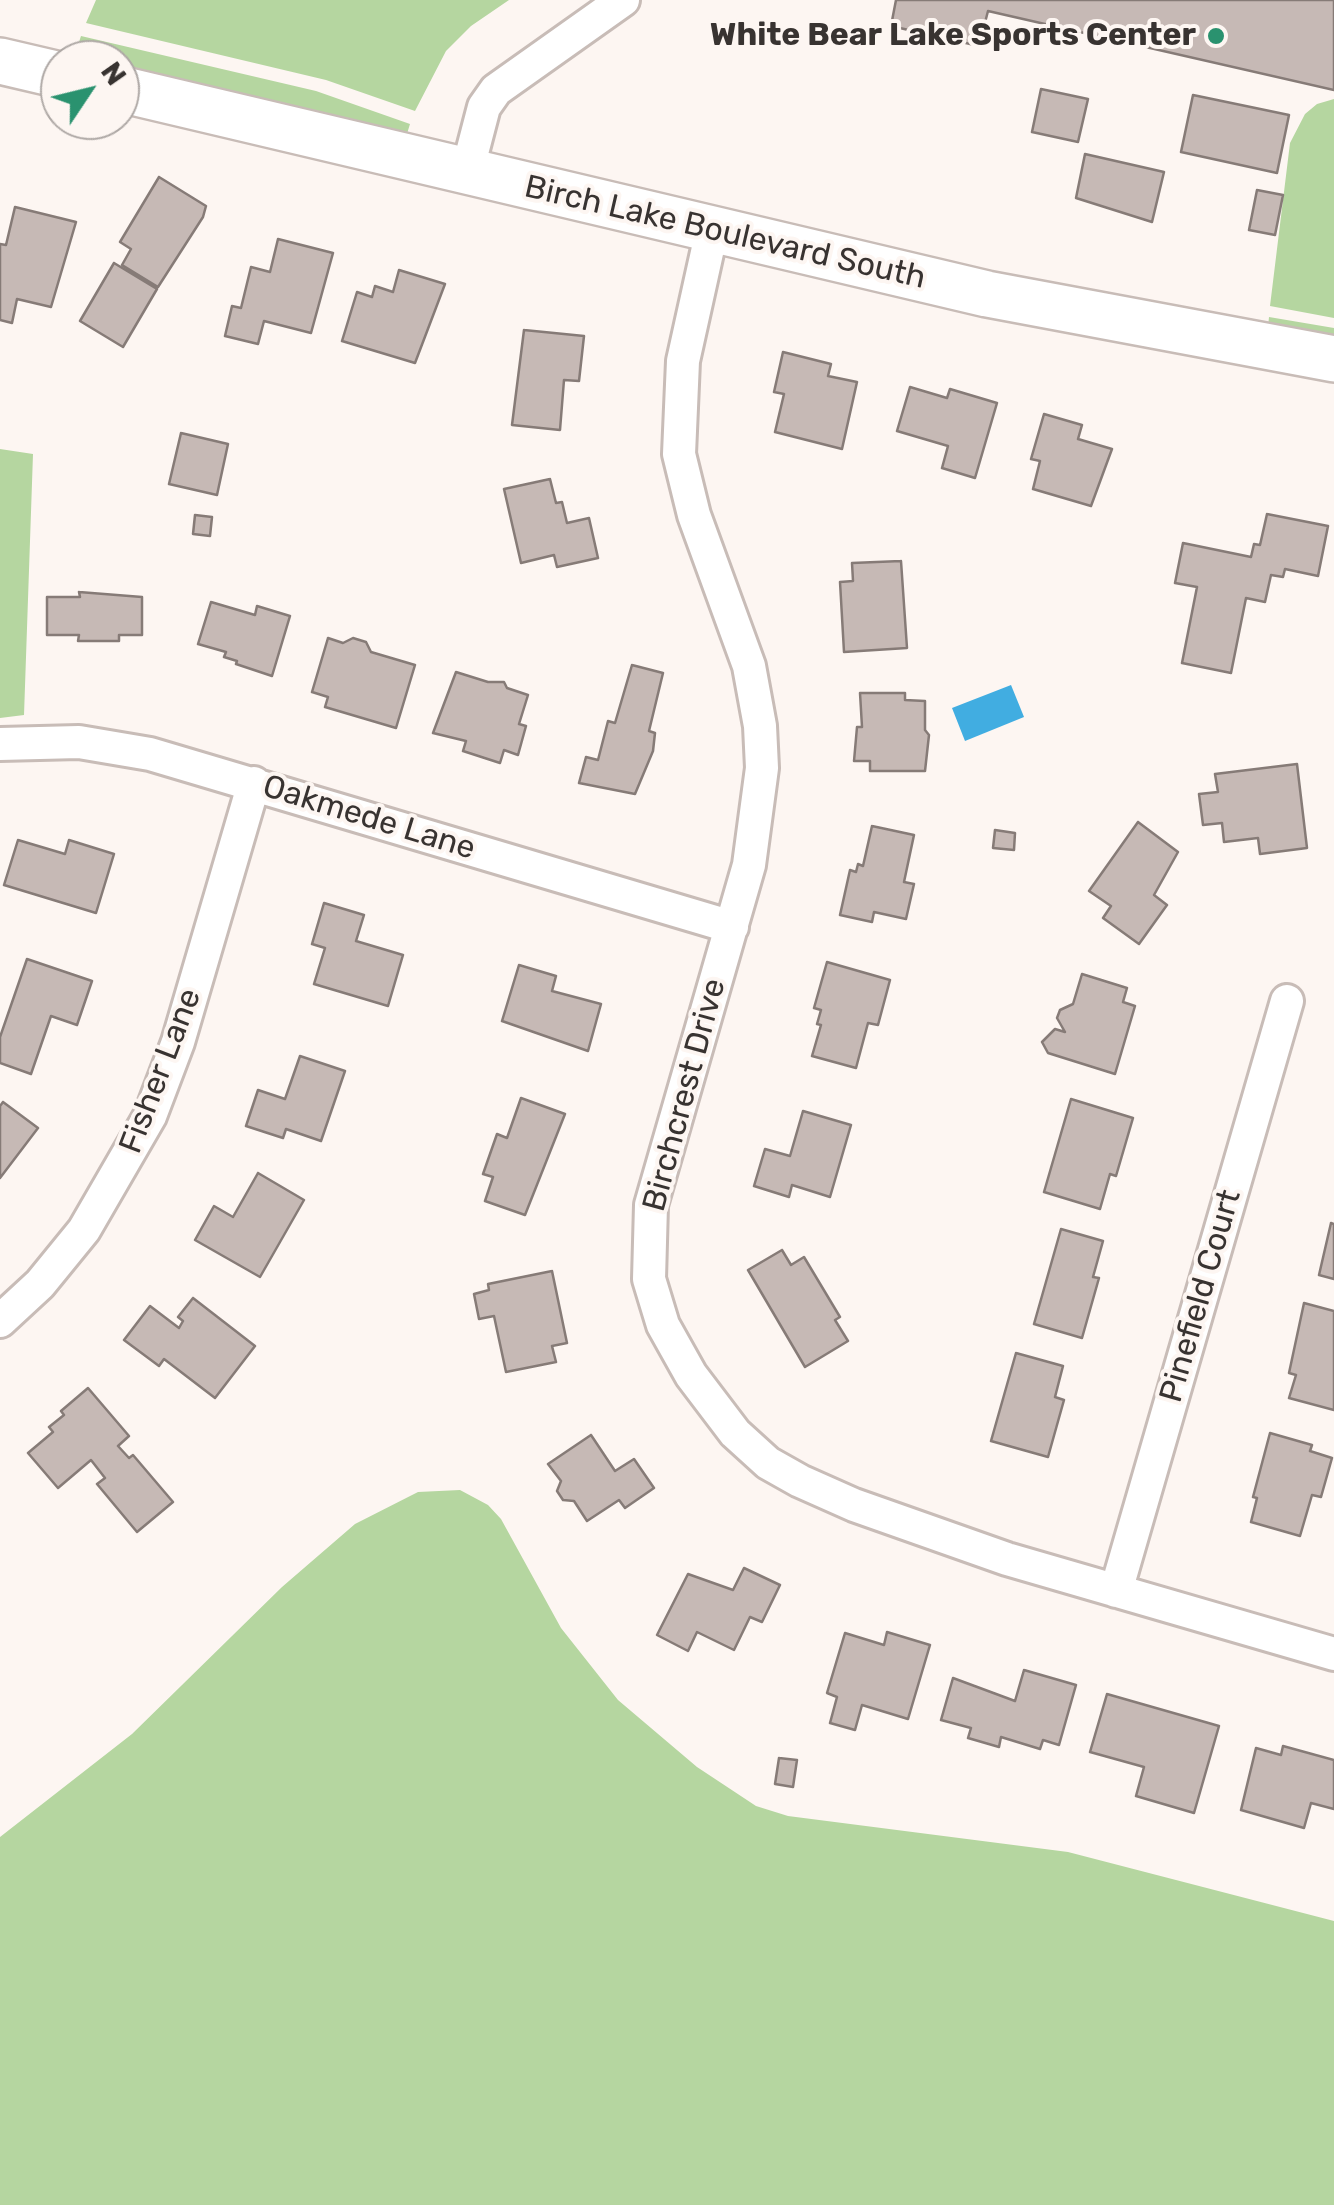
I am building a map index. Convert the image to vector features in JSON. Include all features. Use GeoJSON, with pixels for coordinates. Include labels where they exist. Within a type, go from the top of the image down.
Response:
{"type":"FeatureCollection","features":[{"type":"Feature","properties":{"kind":"street"},"geometry":{"type":"LineString","coordinates":[[467,172],[481,117],[493,94],[623,0]]}},
{"type":"Feature","properties":{"kind":"street"},"geometry":{"type":"LineString","coordinates":[[0,61],[40,70]]}},
{"type":"Feature","properties":{"kind":"street","name":"Birch Lake Boulevard South"},"geometry":{"type":"LineString","coordinates":[[140,95],[988,294],[1334,359]]}},
{"type":"Feature","properties":{"kind":"street","name":"Birchcrest Drive"},"geometry":{"type":"LineString","coordinates":[[712,230],[683,361],[678,433],[688,494],[742,642],[760,726],[758,813],[732,927],[661,1166],[649,1224],[652,1294],[680,1357],[734,1433],[782,1472],[925,1531],[1334,1654]]}},
{"type":"Feature","properties":{"kind":"street","name":"Oakmede Lane"},"geometry":{"type":"LineString","coordinates":[[0,744],[103,744],[254,783],[732,927]]}},
{"type":"Feature","properties":{"kind":"street","name":"Fisher Lane"},"geometry":{"type":"LineString","coordinates":[[0,1321],[77,1240],[110,1192],[150,1116],[178,1042],[254,783]]}},
{"type":"Feature","properties":{"kind":"street","name":"Pinefield Court"},"geometry":{"type":"LineString","coordinates":[[1116,1591],[1287,1001]]}},
{"type":"Feature","properties":{"kind":"green space"},"geometry":{"type":"Polygon","coordinates":[[[96,0],[509,0],[471,26],[446,51],[415,111],[326,80],[86,23],[96,0]]]}},
{"type":"Feature","properties":{"kind":"green space"},"geometry":{"type":"Polygon","coordinates":[[[140,50],[316,91],[410,124],[406,137],[140,73],[140,50]]]}},
{"type":"Feature","properties":{"kind":"green space"},"geometry":{"type":"Polygon","coordinates":[[[1334,99],[1334,318],[1270,306],[1290,143],[1305,114],[1317,104],[1334,99]]]}},
{"type":"Feature","properties":{"kind":"green space"},"geometry":{"type":"Polygon","coordinates":[[[1269,317],[1334,328],[1334,339],[1268,327],[1269,317]]]}},
{"type":"Feature","properties":{"kind":"green space"},"geometry":{"type":"Polygon","coordinates":[[[0,449],[33,454],[24,715],[0,718],[0,449]]]}},
{"type":"Feature","properties":{"kind":"green space"},"geometry":{"type":"Polygon","coordinates":[[[460,1490],[488,1505],[501,1519],[561,1628],[618,1700],[697,1767],[756,1806],[788,1816],[1068,1852],[1334,1921],[1334,2205],[0,2205],[0,1837],[132,1734],[282,1587],[355,1524],[418,1492],[460,1490]]]}},
{"type":"Feature","properties":{"kind":"water"},"geometry":{"type":"Polygon","coordinates":[[[1011,685],[1024,717],[965,741],[952,708],[1011,685]]]}},
{"type":"Feature","properties":{"kind":"building","name":"White Bear Lake Sports Center"},"geometry":{"type":"Polygon","coordinates":[[[896,0],[1334,0],[1334,90],[988,11],[979,46],[891,26],[896,0]]]}},
{"type":"Feature","properties":{"kind":"building"},"geometry":{"type":"Polygon","coordinates":[[[1041,89],[1088,99],[1078,142],[1032,132],[1041,89]]]}},
{"type":"Feature","properties":{"kind":"building"},"geometry":{"type":"Polygon","coordinates":[[[1193,95],[1289,115],[1277,173],[1181,152],[1193,95]]]}},
{"type":"Feature","properties":{"kind":"building"},"geometry":{"type":"Polygon","coordinates":[[[1085,154],[1164,172],[1152,222],[1076,198],[1085,154]]]}},
{"type":"Feature","properties":{"kind":"building"},"geometry":{"type":"Polygon","coordinates":[[[159,177],[206,206],[203,217],[158,287],[122,265],[131,249],[120,242],[159,177]]]}},
{"type":"Feature","properties":{"kind":"building"},"geometry":{"type":"Polygon","coordinates":[[[1257,190],[1283,195],[1275,235],[1249,230],[1257,190]]]}},
{"type":"Feature","properties":{"kind":"building"},"geometry":{"type":"Polygon","coordinates":[[[15,207],[76,222],[51,307],[17,299],[12,323],[0,320],[0,244],[6,245],[15,207]]]}},
{"type":"Feature","properties":{"kind":"building"},"geometry":{"type":"Polygon","coordinates":[[[278,239],[333,253],[311,333],[264,321],[258,344],[225,336],[232,306],[241,308],[251,267],[270,272],[278,239]]]}},
{"type":"Feature","properties":{"kind":"building"},"geometry":{"type":"Polygon","coordinates":[[[114,263],[157,289],[123,347],[80,321],[114,263]]]}},
{"type":"Feature","properties":{"kind":"building"},"geometry":{"type":"Polygon","coordinates":[[[399,270],[445,284],[415,363],[342,341],[357,292],[372,297],[375,286],[393,292],[399,270]]]}},
{"type":"Feature","properties":{"kind":"building"},"geometry":{"type":"Polygon","coordinates":[[[524,330],[584,336],[579,381],[564,380],[560,430],[512,425],[524,330]]]}},
{"type":"Feature","properties":{"kind":"building"},"geometry":{"type":"Polygon","coordinates":[[[783,352],[831,364],[828,376],[857,382],[842,449],[775,432],[784,394],[774,392],[783,352]]]}},
{"type":"Feature","properties":{"kind":"building"},"geometry":{"type":"Polygon","coordinates":[[[910,387],[947,398],[950,389],[997,403],[975,478],[942,468],[948,446],[897,431],[910,387]]]}},
{"type":"Feature","properties":{"kind":"building"},"geometry":{"type":"Polygon","coordinates":[[[1044,414],[1082,425],[1078,439],[1112,449],[1091,506],[1033,489],[1040,461],[1031,459],[1044,414]]]}},
{"type":"Feature","properties":{"kind":"building"},"geometry":{"type":"Polygon","coordinates":[[[181,433],[228,444],[217,495],[169,484],[181,433]]]}},
{"type":"Feature","properties":{"kind":"building"},"geometry":{"type":"Polygon","coordinates":[[[550,479],[556,503],[562,502],[567,523],[589,518],[598,558],[557,567],[554,555],[521,563],[504,489],[550,479]]]}},
{"type":"Feature","properties":{"kind":"building"},"geometry":{"type":"Polygon","coordinates":[[[1267,514],[1328,526],[1318,576],[1285,569],[1283,577],[1271,575],[1265,602],[1246,598],[1231,673],[1182,663],[1197,587],[1175,583],[1183,543],[1251,557],[1254,544],[1260,545],[1267,514]]]}},
{"type":"Feature","properties":{"kind":"building"},"geometry":{"type":"Polygon","coordinates":[[[195,515],[212,517],[210,536],[193,534],[195,515]]]}},
{"type":"Feature","properties":{"kind":"building"},"geometry":{"type":"Polygon","coordinates":[[[901,561],[907,648],[844,652],[840,582],[853,581],[852,563],[901,561]]]}},
{"type":"Feature","properties":{"kind":"building"},"geometry":{"type":"Polygon","coordinates":[[[79,592],[142,597],[142,635],[119,635],[119,641],[78,641],[79,635],[47,635],[47,597],[80,597],[79,592]]]}},
{"type":"Feature","properties":{"kind":"building"},"geometry":{"type":"Polygon","coordinates":[[[211,602],[255,615],[257,606],[290,616],[272,676],[236,664],[237,661],[224,657],[226,652],[198,644],[211,602]]]}},
{"type":"Feature","properties":{"kind":"building"},"geometry":{"type":"Polygon","coordinates":[[[328,638],[343,643],[353,638],[366,642],[371,652],[415,665],[396,728],[325,707],[328,697],[312,692],[328,638]]]}},
{"type":"Feature","properties":{"kind":"building"},"geometry":{"type":"Polygon","coordinates":[[[632,665],[663,673],[649,731],[655,733],[653,751],[635,794],[579,783],[586,757],[598,760],[608,721],[615,723],[632,665]]]}},
{"type":"Feature","properties":{"kind":"building"},"geometry":{"type":"Polygon","coordinates":[[[456,672],[488,682],[504,682],[507,688],[528,695],[519,724],[526,726],[518,755],[504,750],[500,763],[463,751],[466,741],[433,733],[456,672]]]}},
{"type":"Feature","properties":{"kind":"building"},"geometry":{"type":"Polygon","coordinates":[[[860,693],[905,693],[905,700],[925,701],[925,730],[929,735],[925,771],[870,771],[870,761],[854,761],[857,727],[862,727],[860,693]]]}},
{"type":"Feature","properties":{"kind":"building"},"geometry":{"type":"Polygon","coordinates":[[[1297,764],[1307,848],[1260,854],[1258,838],[1224,842],[1222,823],[1203,825],[1199,794],[1218,792],[1215,774],[1297,764]]]}},
{"type":"Feature","properties":{"kind":"building"},"geometry":{"type":"Polygon","coordinates":[[[1138,822],[1178,852],[1154,895],[1167,905],[1139,944],[1103,918],[1111,906],[1089,891],[1138,822]]]}},
{"type":"Feature","properties":{"kind":"building"},"geometry":{"type":"Polygon","coordinates":[[[872,826],[914,835],[904,882],[914,884],[906,919],[874,912],[872,922],[840,915],[850,870],[856,872],[858,864],[863,866],[872,826]]]}},
{"type":"Feature","properties":{"kind":"building"},"geometry":{"type":"Polygon","coordinates":[[[995,830],[1015,833],[1014,850],[993,848],[995,830]]]}},
{"type":"Feature","properties":{"kind":"building"},"geometry":{"type":"Polygon","coordinates":[[[18,840],[65,854],[69,840],[114,854],[96,913],[4,885],[18,840]]]}},
{"type":"Feature","properties":{"kind":"building"},"geometry":{"type":"Polygon","coordinates":[[[324,903],[364,915],[356,941],[403,955],[388,1006],[314,984],[325,948],[312,944],[324,903]]]}},
{"type":"Feature","properties":{"kind":"building"},"geometry":{"type":"Polygon","coordinates":[[[27,959],[92,981],[77,1025],[51,1016],[31,1074],[0,1063],[0,1037],[27,959]]]}},
{"type":"Feature","properties":{"kind":"building"},"geometry":{"type":"Polygon","coordinates":[[[827,962],[890,980],[878,1025],[868,1023],[856,1068],[812,1056],[821,1025],[817,1024],[821,1010],[814,1008],[827,962]]]}},
{"type":"Feature","properties":{"kind":"building"},"geometry":{"type":"Polygon","coordinates":[[[519,965],[556,976],[552,991],[601,1004],[588,1051],[502,1021],[519,965]]]}},
{"type":"Feature","properties":{"kind":"building"},"geometry":{"type":"Polygon","coordinates":[[[1082,974],[1127,988],[1123,1002],[1135,1006],[1115,1074],[1048,1053],[1042,1042],[1055,1029],[1065,1032],[1057,1018],[1060,1010],[1073,1004],[1082,974]]]}},
{"type":"Feature","properties":{"kind":"building"},"geometry":{"type":"Polygon","coordinates":[[[300,1056],[345,1071],[321,1141],[286,1129],[283,1138],[246,1126],[258,1090],[285,1099],[300,1056]]]}},
{"type":"Feature","properties":{"kind":"building"},"geometry":{"type":"Polygon","coordinates":[[[521,1098],[565,1114],[525,1215],[485,1201],[493,1177],[483,1174],[497,1134],[507,1138],[521,1098]]]}},
{"type":"Feature","properties":{"kind":"building"},"geometry":{"type":"Polygon","coordinates":[[[1071,1099],[1133,1118],[1116,1176],[1110,1174],[1100,1209],[1044,1192],[1071,1099]]]}},
{"type":"Feature","properties":{"kind":"building"},"geometry":{"type":"Polygon","coordinates":[[[3,1102],[38,1128],[0,1178],[0,1106],[3,1102]]]}},
{"type":"Feature","properties":{"kind":"building"},"geometry":{"type":"Polygon","coordinates":[[[803,1111],[851,1125],[830,1197],[792,1185],[789,1197],[754,1186],[765,1149],[790,1156],[803,1111]]]}},
{"type":"Feature","properties":{"kind":"building"},"geometry":{"type":"Polygon","coordinates":[[[258,1173],[304,1200],[260,1277],[195,1240],[214,1206],[233,1217],[258,1173]]]}},
{"type":"Feature","properties":{"kind":"building"},"geometry":{"type":"Polygon","coordinates":[[[1331,1223],[1334,1224],[1334,1279],[1319,1275],[1331,1223]]]}},
{"type":"Feature","properties":{"kind":"building"},"geometry":{"type":"Polygon","coordinates":[[[1061,1229],[1103,1241],[1093,1277],[1099,1278],[1082,1338],[1034,1324],[1061,1229]]]}},
{"type":"Feature","properties":{"kind":"building"},"geometry":{"type":"Polygon","coordinates":[[[782,1250],[791,1265],[804,1257],[840,1317],[835,1320],[848,1341],[805,1367],[748,1270],[782,1250]]]}},
{"type":"Feature","properties":{"kind":"building"},"geometry":{"type":"Polygon","coordinates":[[[552,1271],[567,1343],[552,1346],[556,1362],[506,1372],[494,1316],[479,1319],[474,1294],[489,1290],[488,1284],[552,1271]]]}},
{"type":"Feature","properties":{"kind":"building"},"geometry":{"type":"Polygon","coordinates":[[[193,1298],[255,1346],[215,1398],[164,1359],[159,1366],[124,1340],[150,1306],[179,1328],[183,1321],[178,1317],[193,1298]]]}},
{"type":"Feature","properties":{"kind":"building"},"geometry":{"type":"Polygon","coordinates":[[[1304,1303],[1334,1311],[1334,1410],[1289,1398],[1296,1375],[1289,1373],[1304,1303]]]}},
{"type":"Feature","properties":{"kind":"building"},"geometry":{"type":"Polygon","coordinates":[[[1016,1353],[1063,1366],[1055,1397],[1064,1400],[1048,1457],[991,1441],[1016,1353]]]}},
{"type":"Feature","properties":{"kind":"building"},"geometry":{"type":"Polygon","coordinates":[[[88,1388],[129,1436],[118,1446],[129,1458],[133,1455],[173,1502],[137,1532],[97,1484],[105,1478],[91,1460],[58,1488],[28,1453],[53,1432],[49,1427],[64,1415],[61,1411],[88,1388]]]}},
{"type":"Feature","properties":{"kind":"building"},"geometry":{"type":"Polygon","coordinates":[[[1270,1433],[1312,1445],[1310,1451],[1332,1458],[1321,1497],[1312,1495],[1300,1536],[1251,1522],[1257,1498],[1253,1497],[1270,1433]]]}},
{"type":"Feature","properties":{"kind":"building"},"geometry":{"type":"Polygon","coordinates":[[[591,1435],[615,1471],[634,1459],[654,1488],[625,1508],[619,1500],[587,1521],[574,1501],[563,1500],[557,1491],[561,1481],[548,1464],[591,1435]]]}},
{"type":"Feature","properties":{"kind":"building"},"geometry":{"type":"Polygon","coordinates":[[[744,1568],[780,1585],[762,1622],[750,1617],[734,1650],[697,1632],[688,1651],[657,1635],[688,1574],[733,1590],[744,1568]]]}},
{"type":"Feature","properties":{"kind":"building"},"geometry":{"type":"Polygon","coordinates":[[[887,1632],[930,1645],[908,1719],[862,1705],[855,1730],[830,1723],[837,1697],[827,1693],[845,1633],[884,1645],[887,1632]]]}},
{"type":"Feature","properties":{"kind":"building"},"geometry":{"type":"Polygon","coordinates":[[[1024,1670],[1076,1685],[1059,1745],[1043,1740],[1040,1749],[1001,1737],[999,1747],[968,1738],[971,1728],[941,1720],[953,1678],[1015,1701],[1024,1670]]]}},
{"type":"Feature","properties":{"kind":"building"},"geometry":{"type":"Polygon","coordinates":[[[1107,1694],[1219,1726],[1194,1813],[1136,1796],[1144,1767],[1090,1752],[1107,1694]]]}},
{"type":"Feature","properties":{"kind":"building"},"geometry":{"type":"Polygon","coordinates":[[[1283,1746],[1334,1760],[1334,1809],[1311,1803],[1304,1828],[1241,1810],[1256,1748],[1281,1755],[1283,1746]]]}},
{"type":"Feature","properties":{"kind":"building"},"geometry":{"type":"Polygon","coordinates":[[[779,1758],[797,1760],[793,1787],[775,1784],[779,1758]]]}},
{"type":"Feature","properties":{"kind":"place","name":"White Bear Lake Sports Center"},"geometry":{"type":"Point","coordinates":[1216,36]}}]}
